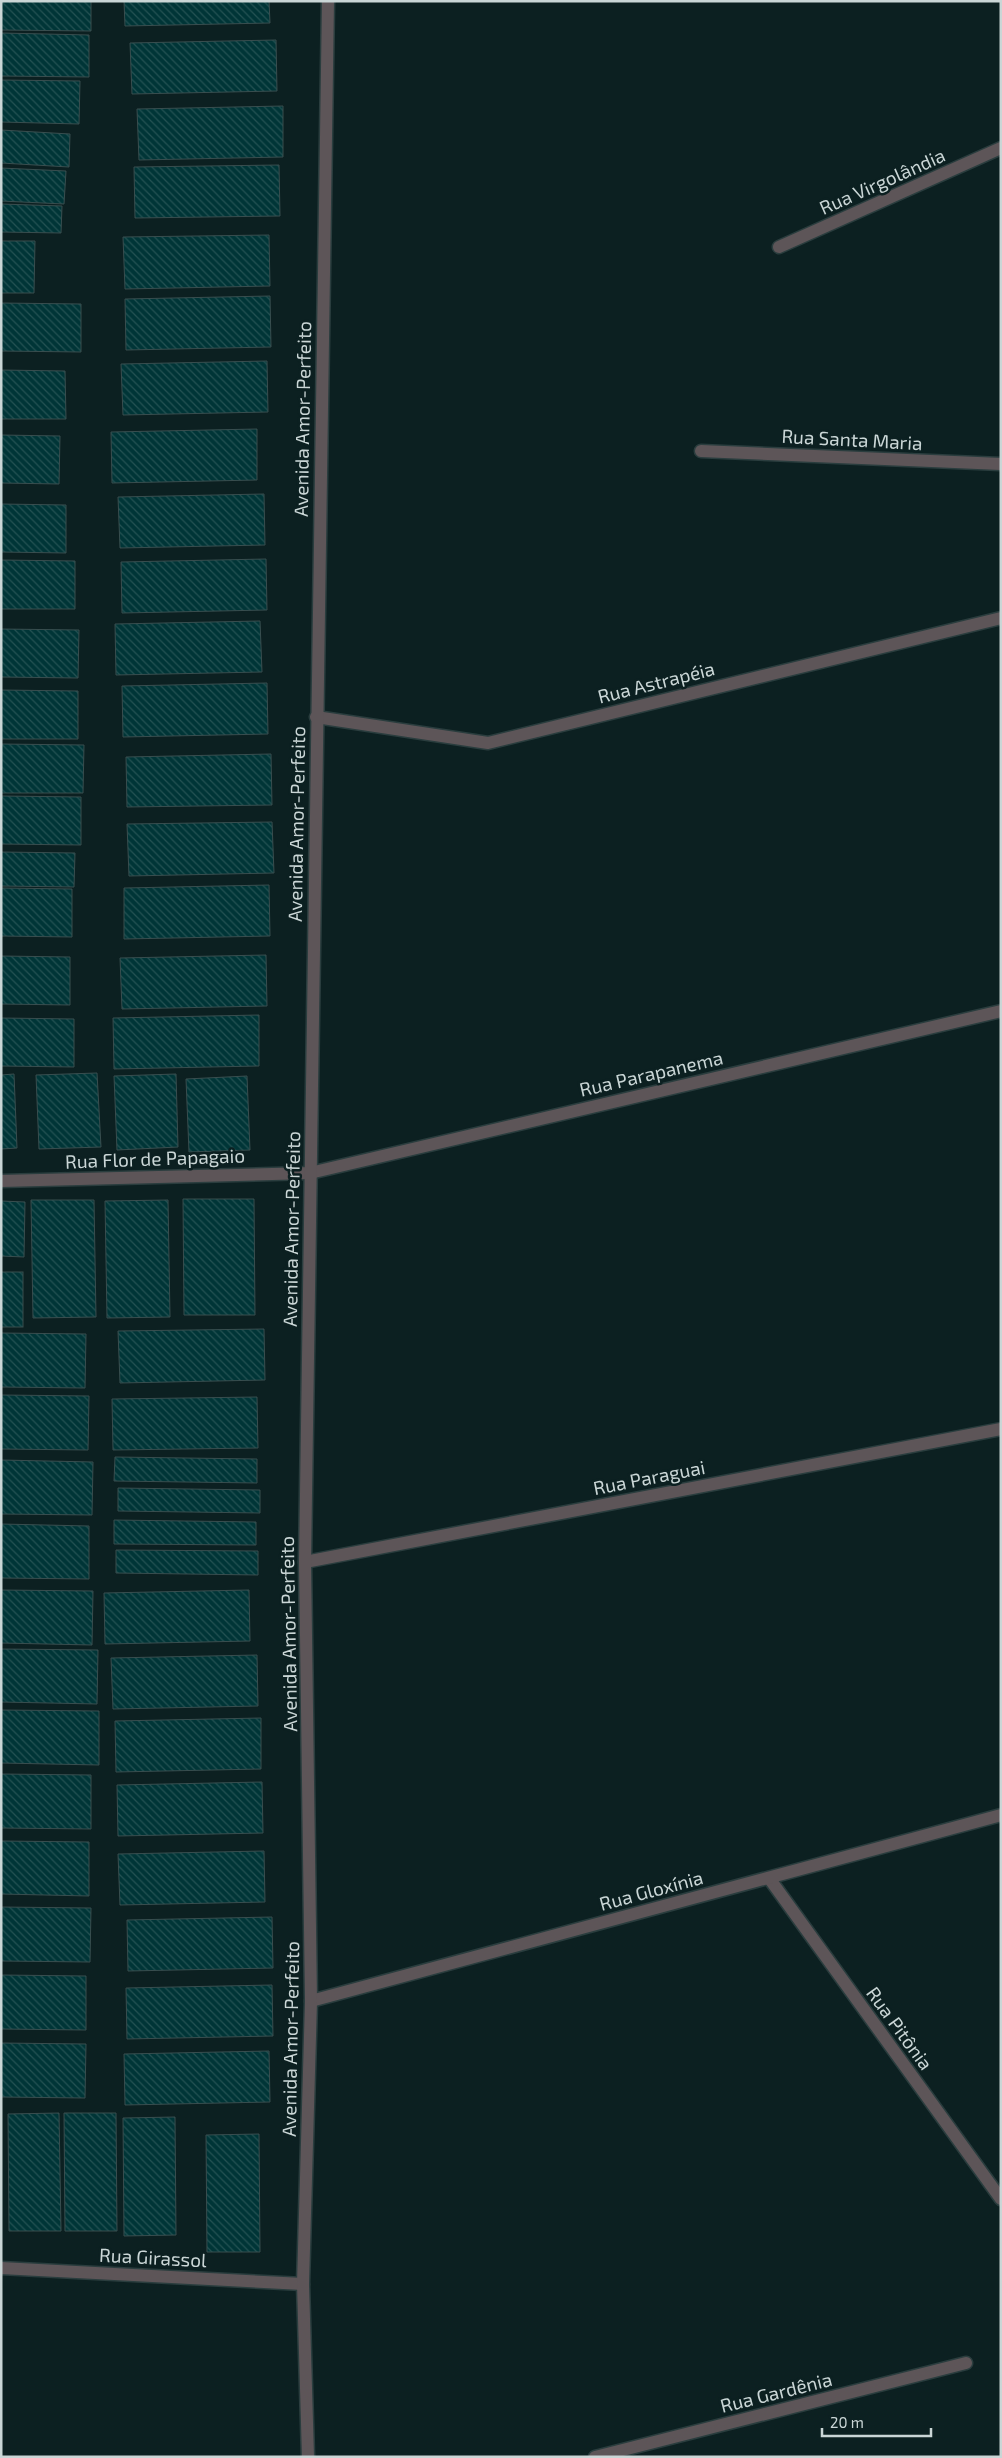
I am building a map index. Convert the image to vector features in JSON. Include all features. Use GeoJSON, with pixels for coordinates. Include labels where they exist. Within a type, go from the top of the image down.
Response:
{"type":"FeatureCollection","features":[{"type":"Feature","properties":{"kind":"street","name":"Avenida Amor-Perfeito"},"geometry":{"type":"LineString","coordinates":[[308,2457],[303,2284],[311,2001],[305,1562],[328,1]]}},
{"type":"Feature","properties":{"kind":"street","name":"Rua Virgolândia"},"geometry":{"type":"LineString","coordinates":[[779,247],[1001,148]]}},
{"type":"Feature","properties":{"kind":"street","name":"Rua Santa Maria"},"geometry":{"type":"LineString","coordinates":[[702,451],[1001,464]]}},
{"type":"Feature","properties":{"kind":"street","name":"Rua Astrapéia"},"geometry":{"type":"LineString","coordinates":[[316,717],[488,742],[1001,618]]}},
{"type":"Feature","properties":{"kind":"street","name":"Rua Parapanema"},"geometry":{"type":"LineString","coordinates":[[310,1173],[1001,1011]]}},
{"type":"Feature","properties":{"kind":"street","name":"Rua Flor de Papagaio"},"geometry":{"type":"LineString","coordinates":[[1,1181],[310,1173]]}},
{"type":"Feature","properties":{"kind":"street","name":"Rua Paraguai"},"geometry":{"type":"LineString","coordinates":[[305,1562],[1001,1429]]}},
{"type":"Feature","properties":{"kind":"street","name":"Rua Gloxínia"},"geometry":{"type":"LineString","coordinates":[[311,2001],[1001,1815]]}},
{"type":"Feature","properties":{"kind":"street","name":"Rua Pitônia"},"geometry":{"type":"LineString","coordinates":[[768,1878],[1001,2199]]}},
{"type":"Feature","properties":{"kind":"street","name":"Rua Girassol"},"geometry":{"type":"LineString","coordinates":[[1,2268],[303,2284]]}},
{"type":"Feature","properties":{"kind":"street","name":"Rua Gardênia"},"geometry":{"type":"LineString","coordinates":[[595,2457],[966,2363]]}},
{"type":"Feature","properties":{"kind":"building"},"geometry":{"type":"Polygon","coordinates":[[[1,1],[91,1],[91,31],[1,30],[1,1]]]}},
{"type":"Feature","properties":{"kind":"building"},"geometry":{"type":"Polygon","coordinates":[[[124,1],[269,1],[270,23],[125,26],[124,1]]]}},
{"type":"Feature","properties":{"kind":"building"},"geometry":{"type":"Polygon","coordinates":[[[1,33],[89,35],[89,77],[1,76],[1,33]]]}},
{"type":"Feature","properties":{"kind":"building"},"geometry":{"type":"Polygon","coordinates":[[[276,40],[277,91],[132,94],[130,43],[276,40]]]}},
{"type":"Feature","properties":{"kind":"building"},"geometry":{"type":"Polygon","coordinates":[[[1,80],[80,81],[79,124],[1,122],[1,80]]]}},
{"type":"Feature","properties":{"kind":"building"},"geometry":{"type":"Polygon","coordinates":[[[283,106],[283,157],[139,160],[137,109],[283,106]]]}},
{"type":"Feature","properties":{"kind":"building"},"geometry":{"type":"Polygon","coordinates":[[[1,130],[70,134],[69,167],[1,163],[1,130]]]}},
{"type":"Feature","properties":{"kind":"building"},"geometry":{"type":"Polygon","coordinates":[[[279,165],[280,216],[135,218],[134,167],[279,165]]]}},
{"type":"Feature","properties":{"kind":"building"},"geometry":{"type":"Polygon","coordinates":[[[1,168],[66,171],[64,204],[1,201],[1,168]]]}},
{"type":"Feature","properties":{"kind":"building"},"geometry":{"type":"Polygon","coordinates":[[[1,204],[62,206],[61,233],[1,232],[1,204]]]}},
{"type":"Feature","properties":{"kind":"building"},"geometry":{"type":"Polygon","coordinates":[[[269,235],[270,286],[125,289],[123,237],[269,235]]]}},
{"type":"Feature","properties":{"kind":"building"},"geometry":{"type":"Polygon","coordinates":[[[1,241],[35,241],[34,293],[1,293],[1,241]]]}},
{"type":"Feature","properties":{"kind":"building"},"geometry":{"type":"Polygon","coordinates":[[[270,296],[271,347],[126,350],[125,299],[270,296]]]}},
{"type":"Feature","properties":{"kind":"building"},"geometry":{"type":"Polygon","coordinates":[[[1,303],[81,304],[81,352],[1,351],[1,303]]]}},
{"type":"Feature","properties":{"kind":"building"},"geometry":{"type":"Polygon","coordinates":[[[267,361],[268,412],[123,415],[121,364],[267,361]]]}},
{"type":"Feature","properties":{"kind":"building"},"geometry":{"type":"Polygon","coordinates":[[[1,370],[65,371],[66,419],[1,419],[1,370]]]}},
{"type":"Feature","properties":{"kind":"building"},"geometry":{"type":"Polygon","coordinates":[[[257,429],[257,480],[112,483],[111,432],[257,429]]]}},
{"type":"Feature","properties":{"kind":"building"},"geometry":{"type":"Polygon","coordinates":[[[1,435],[60,436],[59,484],[1,483],[1,435]]]}},
{"type":"Feature","properties":{"kind":"building"},"geometry":{"type":"Polygon","coordinates":[[[264,494],[265,545],[120,548],[118,497],[264,494]]]}},
{"type":"Feature","properties":{"kind":"building"},"geometry":{"type":"Polygon","coordinates":[[[1,504],[66,505],[66,553],[1,552],[1,504]]]}},
{"type":"Feature","properties":{"kind":"building"},"geometry":{"type":"Polygon","coordinates":[[[266,559],[267,610],[122,613],[121,562],[266,559]]]}},
{"type":"Feature","properties":{"kind":"building"},"geometry":{"type":"Polygon","coordinates":[[[1,560],[75,561],[75,609],[1,609],[1,560]]]}},
{"type":"Feature","properties":{"kind":"building"},"geometry":{"type":"Polygon","coordinates":[[[260,621],[262,672],[116,675],[115,624],[260,621]]]}},
{"type":"Feature","properties":{"kind":"building"},"geometry":{"type":"Polygon","coordinates":[[[1,629],[79,630],[78,678],[1,677],[1,629]]]}},
{"type":"Feature","properties":{"kind":"building"},"geometry":{"type":"Polygon","coordinates":[[[267,683],[268,734],[123,737],[122,686],[267,683]]]}},
{"type":"Feature","properties":{"kind":"building"},"geometry":{"type":"Polygon","coordinates":[[[1,690],[78,691],[78,739],[1,739],[1,690]]]}},
{"type":"Feature","properties":{"kind":"building"},"geometry":{"type":"Polygon","coordinates":[[[1,744],[84,745],[83,793],[1,793],[1,744]]]}},
{"type":"Feature","properties":{"kind":"building"},"geometry":{"type":"Polygon","coordinates":[[[271,754],[272,805],[127,807],[126,757],[271,754]]]}},
{"type":"Feature","properties":{"kind":"building"},"geometry":{"type":"Polygon","coordinates":[[[1,796],[81,797],[81,845],[1,844],[1,796]]]}},
{"type":"Feature","properties":{"kind":"building"},"geometry":{"type":"Polygon","coordinates":[[[272,822],[274,873],[129,876],[127,824],[272,822]]]}},
{"type":"Feature","properties":{"kind":"building"},"geometry":{"type":"Polygon","coordinates":[[[1,852],[75,853],[74,887],[1,886],[1,852]]]}},
{"type":"Feature","properties":{"kind":"building"},"geometry":{"type":"Polygon","coordinates":[[[269,885],[270,936],[124,939],[124,888],[269,885]]]}},
{"type":"Feature","properties":{"kind":"building"},"geometry":{"type":"Polygon","coordinates":[[[1,888],[72,889],[72,937],[1,936],[1,888]]]}},
{"type":"Feature","properties":{"kind":"building"},"geometry":{"type":"Polygon","coordinates":[[[266,955],[267,1006],[122,1009],[120,958],[266,955]]]}},
{"type":"Feature","properties":{"kind":"building"},"geometry":{"type":"Polygon","coordinates":[[[1,956],[70,957],[70,1005],[1,1004],[1,956]]]}},
{"type":"Feature","properties":{"kind":"building"},"geometry":{"type":"Polygon","coordinates":[[[259,1015],[259,1066],[114,1069],[113,1018],[259,1015]]]}},
{"type":"Feature","properties":{"kind":"building"},"geometry":{"type":"Polygon","coordinates":[[[1,1018],[74,1019],[74,1067],[1,1066],[1,1018]]]}},
{"type":"Feature","properties":{"kind":"building"},"geometry":{"type":"Polygon","coordinates":[[[97,1073],[101,1147],[39,1149],[36,1075],[97,1073]]]}},
{"type":"Feature","properties":{"kind":"building"},"geometry":{"type":"Polygon","coordinates":[[[14,1074],[17,1148],[1,1149],[1,1075],[14,1074]]]}},
{"type":"Feature","properties":{"kind":"building"},"geometry":{"type":"Polygon","coordinates":[[[176,1074],[178,1147],[117,1150],[114,1076],[176,1074]]]}},
{"type":"Feature","properties":{"kind":"building"},"geometry":{"type":"Polygon","coordinates":[[[247,1076],[250,1150],[189,1152],[186,1079],[247,1076]]]}},
{"type":"Feature","properties":{"kind":"building"},"geometry":{"type":"Polygon","coordinates":[[[183,1199],[254,1199],[255,1315],[184,1315],[183,1199]]]}},
{"type":"Feature","properties":{"kind":"building"},"geometry":{"type":"Polygon","coordinates":[[[31,1200],[94,1200],[96,1317],[33,1318],[31,1200]]]}},
{"type":"Feature","properties":{"kind":"building"},"geometry":{"type":"Polygon","coordinates":[[[168,1200],[170,1317],[107,1318],[105,1201],[168,1200]]]}},
{"type":"Feature","properties":{"kind":"building"},"geometry":{"type":"Polygon","coordinates":[[[1,1201],[25,1202],[24,1257],[1,1256],[1,1201]]]}},
{"type":"Feature","properties":{"kind":"building"},"geometry":{"type":"Polygon","coordinates":[[[1,1272],[23,1272],[23,1327],[1,1327],[1,1272]]]}},
{"type":"Feature","properties":{"kind":"building"},"geometry":{"type":"Polygon","coordinates":[[[264,1329],[265,1380],[120,1383],[118,1331],[264,1329]]]}},
{"type":"Feature","properties":{"kind":"building"},"geometry":{"type":"Polygon","coordinates":[[[1,1333],[86,1334],[85,1388],[1,1387],[1,1333]]]}},
{"type":"Feature","properties":{"kind":"building"},"geometry":{"type":"Polygon","coordinates":[[[1,1395],[89,1396],[88,1450],[1,1449],[1,1395]]]}},
{"type":"Feature","properties":{"kind":"building"},"geometry":{"type":"Polygon","coordinates":[[[257,1397],[258,1448],[113,1450],[112,1399],[257,1397]]]}},
{"type":"Feature","properties":{"kind":"building"},"geometry":{"type":"Polygon","coordinates":[[[115,1457],[257,1459],[257,1483],[114,1481],[115,1457]]]}},
{"type":"Feature","properties":{"kind":"building"},"geometry":{"type":"Polygon","coordinates":[[[1,1460],[93,1462],[92,1515],[1,1514],[1,1460]]]}},
{"type":"Feature","properties":{"kind":"building"},"geometry":{"type":"Polygon","coordinates":[[[118,1488],[260,1490],[260,1513],[118,1511],[118,1488]]]}},
{"type":"Feature","properties":{"kind":"building"},"geometry":{"type":"Polygon","coordinates":[[[114,1520],[256,1522],[256,1545],[114,1544],[114,1520]]]}},
{"type":"Feature","properties":{"kind":"building"},"geometry":{"type":"Polygon","coordinates":[[[1,1524],[89,1526],[89,1579],[1,1578],[1,1524]]]}},
{"type":"Feature","properties":{"kind":"building"},"geometry":{"type":"Polygon","coordinates":[[[116,1550],[258,1551],[258,1575],[116,1573],[116,1550]]]}},
{"type":"Feature","properties":{"kind":"building"},"geometry":{"type":"Polygon","coordinates":[[[1,1590],[93,1591],[92,1645],[1,1643],[1,1590]]]}},
{"type":"Feature","properties":{"kind":"building"},"geometry":{"type":"Polygon","coordinates":[[[249,1590],[250,1641],[105,1644],[104,1593],[249,1590]]]}},
{"type":"Feature","properties":{"kind":"building"},"geometry":{"type":"Polygon","coordinates":[[[1,1649],[98,1650],[97,1704],[1,1702],[1,1649]]]}},
{"type":"Feature","properties":{"kind":"building"},"geometry":{"type":"Polygon","coordinates":[[[257,1655],[258,1706],[113,1709],[111,1658],[257,1655]]]}},
{"type":"Feature","properties":{"kind":"building"},"geometry":{"type":"Polygon","coordinates":[[[1,1710],[99,1711],[99,1765],[1,1763],[1,1710]]]}},
{"type":"Feature","properties":{"kind":"building"},"geometry":{"type":"Polygon","coordinates":[[[261,1718],[261,1769],[116,1772],[115,1721],[261,1718]]]}},
{"type":"Feature","properties":{"kind":"building"},"geometry":{"type":"Polygon","coordinates":[[[1,1774],[91,1775],[91,1829],[1,1828],[1,1774]]]}},
{"type":"Feature","properties":{"kind":"building"},"geometry":{"type":"Polygon","coordinates":[[[262,1782],[263,1833],[118,1836],[117,1785],[262,1782]]]}},
{"type":"Feature","properties":{"kind":"building"},"geometry":{"type":"Polygon","coordinates":[[[1,1841],[89,1842],[89,1896],[1,1894],[1,1841]]]}},
{"type":"Feature","properties":{"kind":"building"},"geometry":{"type":"Polygon","coordinates":[[[264,1851],[265,1902],[120,1905],[118,1854],[264,1851]]]}},
{"type":"Feature","properties":{"kind":"building"},"geometry":{"type":"Polygon","coordinates":[[[1,1907],[91,1908],[90,1962],[1,1961],[1,1907]]]}},
{"type":"Feature","properties":{"kind":"building"},"geometry":{"type":"Polygon","coordinates":[[[272,1917],[273,1968],[128,1971],[127,1920],[272,1917]]]}},
{"type":"Feature","properties":{"kind":"building"},"geometry":{"type":"Polygon","coordinates":[[[1,1975],[86,1976],[86,2030],[1,2029],[1,1975]]]}},
{"type":"Feature","properties":{"kind":"building"},"geometry":{"type":"Polygon","coordinates":[[[272,1985],[273,2036],[127,2039],[126,1988],[272,1985]]]}},
{"type":"Feature","properties":{"kind":"building"},"geometry":{"type":"Polygon","coordinates":[[[1,2043],[86,2044],[85,2098],[1,2097],[1,2043]]]}},
{"type":"Feature","properties":{"kind":"building"},"geometry":{"type":"Polygon","coordinates":[[[269,2051],[270,2102],[125,2105],[124,2054],[269,2051]]]}},
{"type":"Feature","properties":{"kind":"building"},"geometry":{"type":"Polygon","coordinates":[[[59,2113],[61,2231],[9,2231],[8,2114],[59,2113]]]}},
{"type":"Feature","properties":{"kind":"building"},"geometry":{"type":"Polygon","coordinates":[[[64,2113],[116,2113],[117,2231],[65,2231],[64,2113]]]}},
{"type":"Feature","properties":{"kind":"building"},"geometry":{"type":"Polygon","coordinates":[[[175,2117],[176,2235],[124,2236],[123,2118],[175,2117]]]}},
{"type":"Feature","properties":{"kind":"building"},"geometry":{"type":"Polygon","coordinates":[[[259,2134],[260,2252],[207,2252],[206,2135],[259,2134]]]}}]}
